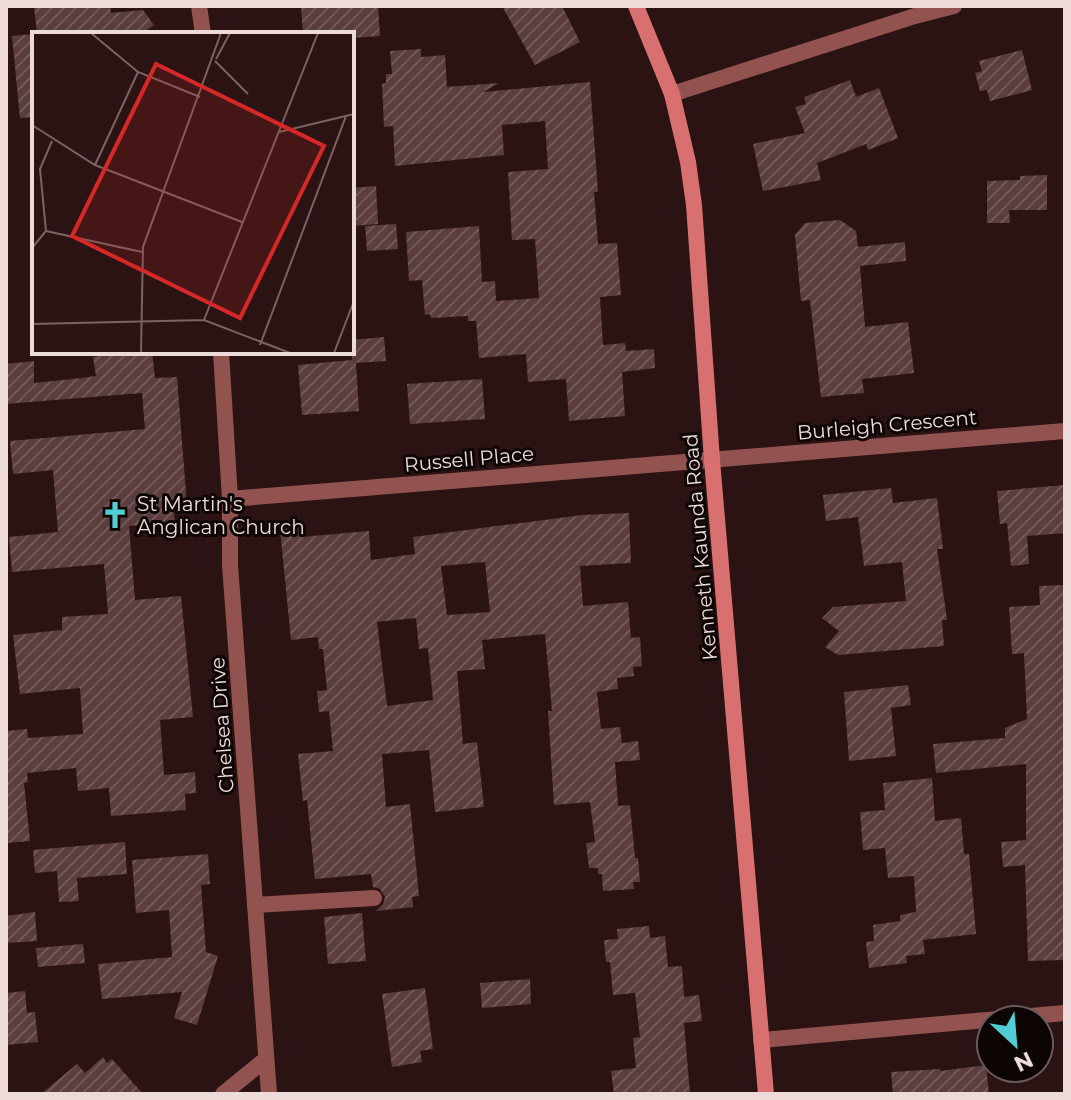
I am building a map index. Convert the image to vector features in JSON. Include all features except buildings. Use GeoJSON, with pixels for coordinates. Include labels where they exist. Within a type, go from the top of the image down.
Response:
{"type":"FeatureCollection","features":[{"type":"Feature","properties":{"kind":"main road","name":"Kenneth Kaunda Road"},"geometry":{"type":"LineString","coordinates":[[636,6],[662,63],[672,94],[688,162],[694,205],[712,460],[766,1094]]}},
{"type":"Feature","properties":{"kind":"street"},"geometry":{"type":"LineString","coordinates":[[199,6],[203,32]]}},
{"type":"Feature","properties":{"kind":"street"},"geometry":{"type":"LineString","coordinates":[[672,94],[954,6]]}},
{"type":"Feature","properties":{"kind":"street","name":"Chelsea Drive"},"geometry":{"type":"LineString","coordinates":[[221,354],[230,499],[230,565],[269,1094]]}},
{"type":"Feature","properties":{"kind":"street","name":"Burleigh Crescent"},"geometry":{"type":"LineString","coordinates":[[712,460],[1065,431]]}},
{"type":"Feature","properties":{"kind":"street","name":"Russell Place"},"geometry":{"type":"LineString","coordinates":[[230,499],[712,460]]}},
{"type":"Feature","properties":{"kind":"street"},"geometry":{"type":"LineString","coordinates":[[255,905],[374,898]]}},
{"type":"Feature","properties":{"kind":"street"},"geometry":{"type":"LineString","coordinates":[[761,1040],[1065,1013]]}},
{"type":"Feature","properties":{"kind":"street"},"geometry":{"type":"LineString","coordinates":[[223,1094],[266,1059]]}},
{"type":"Feature","properties":{"kind":"place","name":"St Martin's Anglican Church"},"geometry":{"type":"Point","coordinates":[115,515]}}]}
